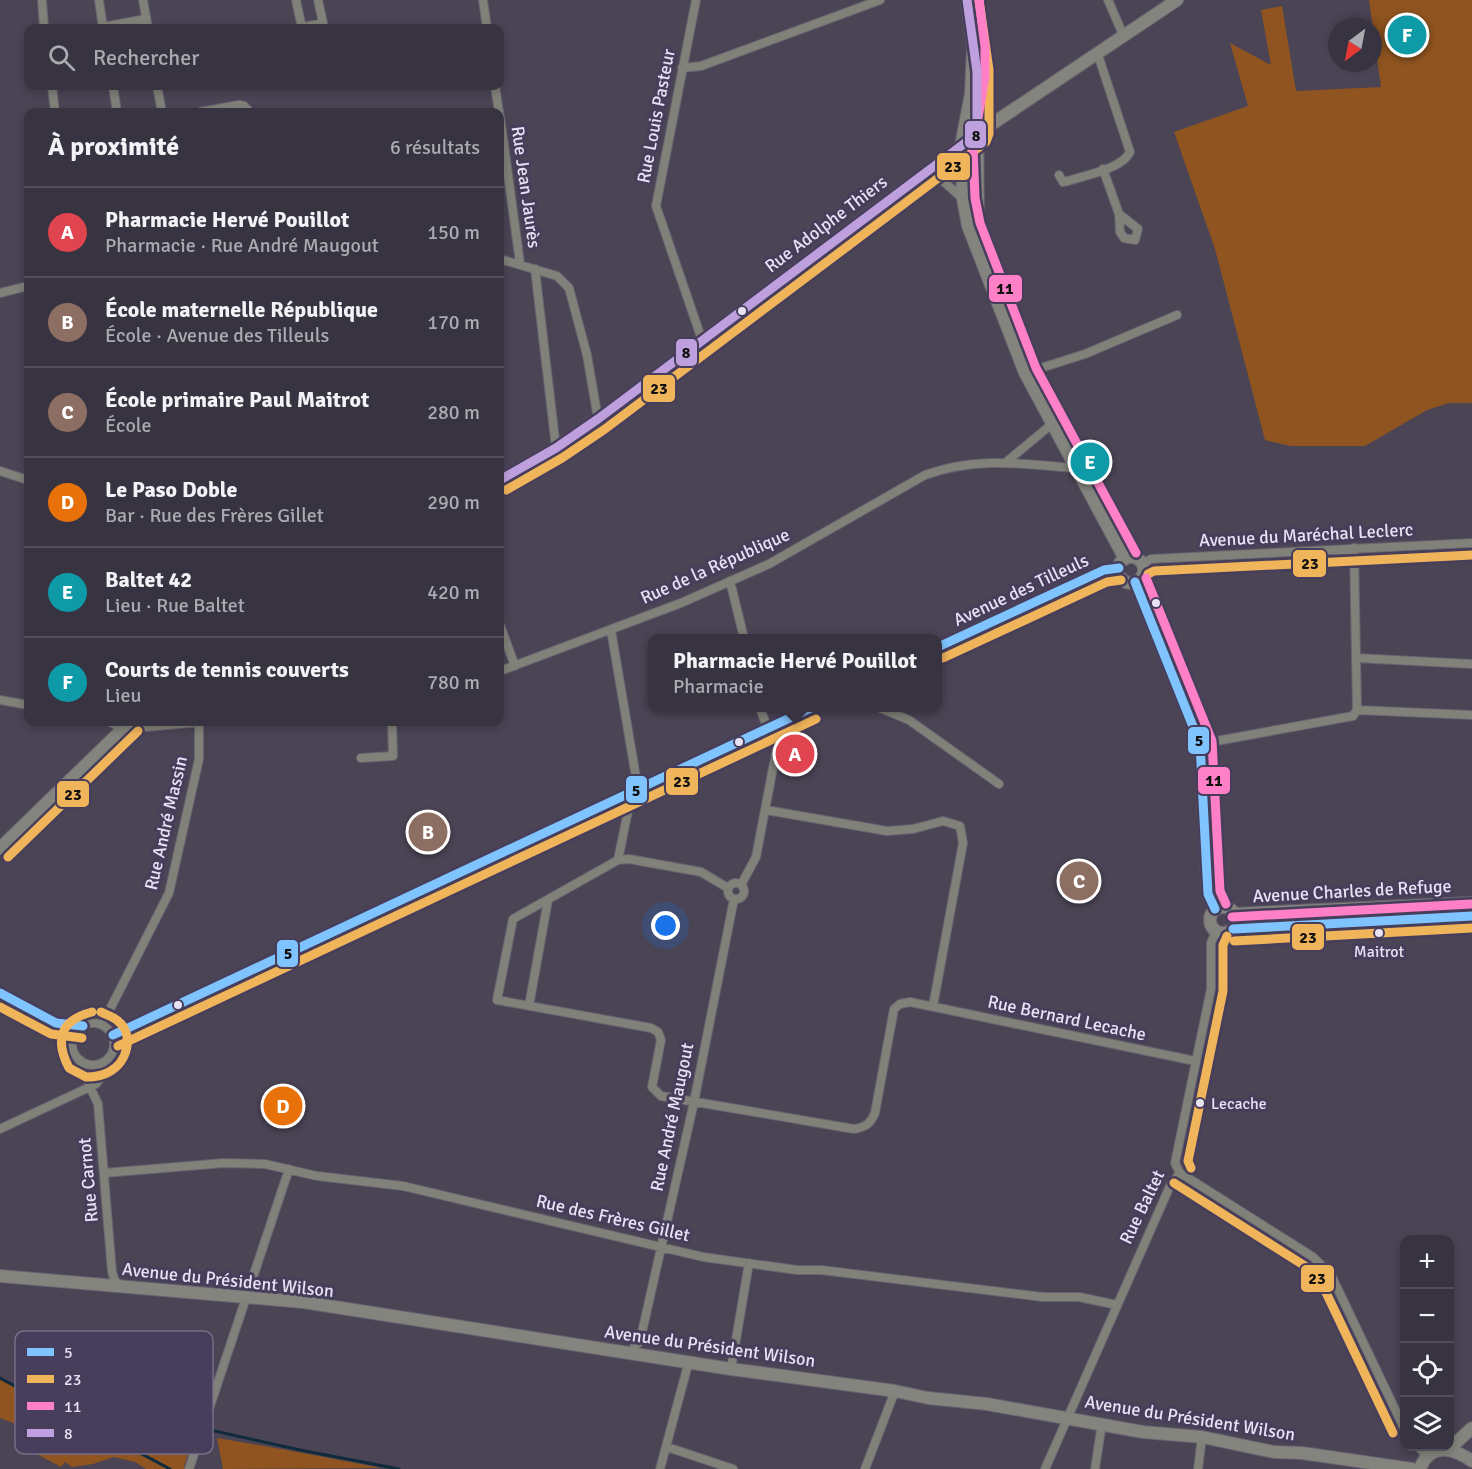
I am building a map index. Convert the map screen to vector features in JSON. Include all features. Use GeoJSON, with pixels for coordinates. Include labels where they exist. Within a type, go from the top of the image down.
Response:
{"type":"FeatureCollection","features":[{"type":"Feature","properties":{"kind":"street"},"geometry":{"type":"LineString","coordinates":[[42,0],[44,24]]}},
{"type":"Feature","properties":{"kind":"street"},"geometry":{"type":"LineString","coordinates":[[99,0],[102,24]]}},
{"type":"Feature","properties":{"kind":"street"},"geometry":{"type":"LineString","coordinates":[[143,0],[147,24]]}},
{"type":"Feature","properties":{"kind":"street"},"geometry":{"type":"LineString","coordinates":[[296,0],[300,24]]}},
{"type":"Feature","properties":{"kind":"street"},"geometry":{"type":"LineString","coordinates":[[318,0],[323,23],[319,24]]}},
{"type":"Feature","properties":{"kind":"street"},"geometry":{"type":"LineString","coordinates":[[483,0],[487,24]]}},
{"type":"Feature","properties":{"kind":"street","name":"Rue Louis Pasteur"},"geometry":{"type":"LineString","coordinates":[[696,0],[656,206],[702,340]]}},
{"type":"Feature","properties":{"kind":"street"},"geometry":{"type":"LineString","coordinates":[[682,68],[701,66],[880,0]]}},
{"type":"Feature","properties":{"kind":"street"},"geometry":{"type":"LineString","coordinates":[[967,0],[977,81],[978,254]]}},
{"type":"Feature","properties":{"kind":"street"},"geometry":{"type":"LineString","coordinates":[[1108,0],[1124,37]]}},
{"type":"Feature","properties":{"kind":"street","name":"Rue Adolphe Thiers"},"geometry":{"type":"LineString","coordinates":[[504,474],[556,448],[598,419],[977,134],[1177,0]]}},
{"type":"Feature","properties":{"kind":"street"},"geometry":{"type":"LineString","coordinates":[[122,24],[146,19]]}},
{"type":"Feature","properties":{"kind":"street"},"geometry":{"type":"LineString","coordinates":[[973,48],[971,93],[961,146],[963,199],[968,226],[1025,373],[1122,563],[1123,579],[1135,582]]}},
{"type":"Feature","properties":{"kind":"street"},"geometry":{"type":"LineString","coordinates":[[1059,175],[1063,182],[1068,181],[1127,159],[1130,152],[1098,55]]}},
{"type":"Feature","properties":{"kind":"street"},"geometry":{"type":"LineString","coordinates":[[52,90],[55,108]]}},
{"type":"Feature","properties":{"kind":"street"},"geometry":{"type":"LineString","coordinates":[[113,90],[116,108]]}},
{"type":"Feature","properties":{"kind":"street"},"geometry":{"type":"LineString","coordinates":[[159,90],[161,108]]}},
{"type":"Feature","properties":{"kind":"street","name":"Rue Jean Jaurès"},"geometry":{"type":"LineString","coordinates":[[496,90],[498,108]]}},
{"type":"Feature","properties":{"kind":"street"},"geometry":{"type":"LineString","coordinates":[[222,108],[239,105],[246,108]]}},
{"type":"Feature","properties":{"kind":"street","name":"Rue Jean Jaurès"},"geometry":{"type":"LineString","coordinates":[[504,149],[520,263]]}},
{"type":"Feature","properties":{"kind":"street"},"geometry":{"type":"LineString","coordinates":[[1103,169],[1119,214]]}},
{"type":"Feature","properties":{"kind":"street"},"geometry":{"type":"LineString","coordinates":[[916,179],[929,178],[942,181],[963,199]]}},
{"type":"Feature","properties":{"kind":"street"},"geometry":{"type":"LineString","coordinates":[[504,260],[557,276],[570,288],[587,355],[598,419]]}},
{"type":"Feature","properties":{"kind":"street"},"geometry":{"type":"LineString","coordinates":[[535,269],[556,448]]}},
{"type":"Feature","properties":{"kind":"street"},"geometry":{"type":"LineString","coordinates":[[0,293],[24,287]]}},
{"type":"Feature","properties":{"kind":"street"},"geometry":{"type":"LineString","coordinates":[[1025,373],[1085,354],[1178,315]]}},
{"type":"Feature","properties":{"kind":"street"},"geometry":{"type":"LineString","coordinates":[[1005,463],[1052,424]]}},
{"type":"Feature","properties":{"kind":"street","name":"Rue de la République"},"geometry":{"type":"LineString","coordinates":[[504,670],[611,630],[769,564],[925,475],[949,467],[984,461],[1075,468]]}},
{"type":"Feature","properties":{"kind":"street"},"geometry":{"type":"LineString","coordinates":[[0,471],[24,479]]}},
{"type":"Feature","properties":{"kind":"street","name":"Avenue du Maréchal Leclerc"},"geometry":{"type":"LineString","coordinates":[[1146,562],[1354,548],[1472,543]]}},
{"type":"Feature","properties":{"kind":"street"},"geometry":{"type":"LineString","coordinates":[[1200,744],[1353,716],[1357,710],[1354,548]]}},
{"type":"Feature","properties":{"kind":"street"},"geometry":{"type":"LineString","coordinates":[[1122,563],[1137,558],[1146,562],[1144,573],[1135,582]]}},
{"type":"Feature","properties":{"kind":"street","name":"Avenue des Tilleuls"},"geometry":{"type":"LineString","coordinates":[[942,644],[1122,563]]}},
{"type":"Feature","properties":{"kind":"street"},"geometry":{"type":"LineString","coordinates":[[730,581],[743,634]]}},
{"type":"Feature","properties":{"kind":"street"},"geometry":{"type":"LineString","coordinates":[[1135,582],[1200,744],[1208,894],[1215,909]]}},
{"type":"Feature","properties":{"kind":"street"},"geometry":{"type":"LineString","coordinates":[[611,630],[638,789]]}},
{"type":"Feature","properties":{"kind":"street"},"geometry":{"type":"LineString","coordinates":[[504,637],[514,666]]}},
{"type":"Feature","properties":{"kind":"street"},"geometry":{"type":"LineString","coordinates":[[1356,658],[1472,663]]}},
{"type":"Feature","properties":{"kind":"street"},"geometry":{"type":"LineString","coordinates":[[0,700],[24,704]]}},
{"type":"Feature","properties":{"kind":"street"},"geometry":{"type":"LineString","coordinates":[[1357,710],[1472,715]]}},
{"type":"Feature","properties":{"kind":"street"},"geometry":{"type":"LineString","coordinates":[[761,712],[767,728]]}},
{"type":"Feature","properties":{"kind":"street"},"geometry":{"type":"LineString","coordinates":[[112,1035],[801,712]]}},
{"type":"Feature","properties":{"kind":"street"},"geometry":{"type":"LineString","coordinates":[[890,712],[909,720],[999,784]]}},
{"type":"Feature","properties":{"kind":"street"},"geometry":{"type":"LineString","coordinates":[[694,1102],[661,1096],[652,1088],[661,1040],[658,1032],[651,1028],[497,1000],[513,919],[618,860],[629,859],[701,872],[728,888],[730,896],[734,899],[743,895],[741,885],[756,857],[782,720]]}},
{"type":"Feature","properties":{"kind":"street"},"geometry":{"type":"LineString","coordinates":[[0,848],[126,726]]}},
{"type":"Feature","properties":{"kind":"street","name":"Rue André Massin"},"geometry":{"type":"LineString","coordinates":[[102,1025],[169,893],[199,759],[195,726]]}},
{"type":"Feature","properties":{"kind":"street"},"geometry":{"type":"LineString","coordinates":[[361,758],[393,756],[392,726]]}},
{"type":"Feature","properties":{"kind":"street"},"geometry":{"type":"LineString","coordinates":[[618,860],[628,806],[625,796]]}},
{"type":"Feature","properties":{"kind":"street"},"geometry":{"type":"LineString","coordinates":[[766,810],[887,831],[913,830],[943,821],[960,826],[963,843],[933,1006]]}},
{"type":"Feature","properties":{"kind":"street"},"geometry":{"type":"LineString","coordinates":[[728,888],[734,883],[741,885]]}},
{"type":"Feature","properties":{"kind":"street","name":"Rue André Maugout"},"geometry":{"type":"LineString","coordinates":[[640,1341],[694,1102],[734,899]]}},
{"type":"Feature","properties":{"kind":"street"},"geometry":{"type":"LineString","coordinates":[[529,1006],[548,900]]}},
{"type":"Feature","properties":{"kind":"street","name":"Avenue Charles de Refuge"},"geometry":{"type":"LineString","coordinates":[[1234,914],[1472,903]]}},
{"type":"Feature","properties":{"kind":"street"},"geometry":{"type":"LineString","coordinates":[[1228,908],[1234,914],[1236,922],[1233,929],[1225,933],[1216,931],[1209,921],[1215,909],[1228,908]]}},
{"type":"Feature","properties":{"kind":"street","name":"Avenue Charles de Refuge"},"geometry":{"type":"LineString","coordinates":[[1233,929],[1472,916]]}},
{"type":"Feature","properties":{"kind":"street","name":"Rue Baltet"},"geometry":{"type":"LineString","coordinates":[[1045,1469],[1170,1186],[1180,1173],[1175,1163],[1211,989],[1211,943],[1216,931]]}},
{"type":"Feature","properties":{"kind":"street"},"geometry":{"type":"LineString","coordinates":[[0,993],[56,1023],[73,1042]]}},
{"type":"Feature","properties":{"kind":"street","name":"Rue Bernard Lecache"},"geometry":{"type":"LineString","coordinates":[[694,1102],[855,1129],[864,1128],[870,1123],[875,1113],[894,1009],[900,1004],[910,1002],[1195,1061]]}},
{"type":"Feature","properties":{"kind":"street"},"geometry":{"type":"LineString","coordinates":[[0,1129],[90,1087],[100,1080],[104,1062],[114,1050],[112,1035],[102,1025],[83,1026],[56,1023]]}},
{"type":"Feature","properties":{"kind":"street"},"geometry":{"type":"LineString","coordinates":[[83,1026],[76,1033],[73,1042],[74,1052],[80,1060],[94,1065],[104,1062]]}},
{"type":"Feature","properties":{"kind":"street","name":"Rue Carnot"},"geometry":{"type":"LineString","coordinates":[[80,1060],[98,1104],[112,1272],[116,1281],[123,1288]]}},
{"type":"Feature","properties":{"kind":"street","name":"Rue des Frères Gillet"},"geometry":{"type":"LineString","coordinates":[[104,1173],[245,1161],[317,1176],[403,1186],[703,1257],[1032,1296],[1079,1297],[1117,1305]]}},
{"type":"Feature","properties":{"kind":"street"},"geometry":{"type":"LineString","coordinates":[[213,1398],[289,1169]]}},
{"type":"Feature","properties":{"kind":"street"},"geometry":{"type":"LineString","coordinates":[[1180,1173],[1313,1257],[1331,1275],[1400,1420]]}},
{"type":"Feature","properties":{"kind":"street"},"geometry":{"type":"LineString","coordinates":[[731,1369],[748,1263]]}},
{"type":"Feature","properties":{"kind":"street"},"geometry":{"type":"LineString","coordinates":[[103,1286],[111,1278],[112,1272]]}},
{"type":"Feature","properties":{"kind":"street","name":"Avenue du Président Wilson"},"geometry":{"type":"LineString","coordinates":[[0,1276],[303,1302],[731,1369],[895,1391],[928,1398],[987,1404],[1143,1432],[1202,1437],[1274,1452],[1302,1453],[1412,1469]]}},
{"type":"Feature","properties":{"kind":"street"},"geometry":{"type":"LineString","coordinates":[[629,1353],[640,1341],[649,1356]]}},
{"type":"Feature","properties":{"kind":"street"},"geometry":{"type":"LineString","coordinates":[[660,1469],[689,1361]]}},
{"type":"Feature","properties":{"kind":"street"},"geometry":{"type":"LineString","coordinates":[[865,1469],[895,1391]]}},
{"type":"Feature","properties":{"kind":"street"},"geometry":{"type":"LineString","coordinates":[[1095,1469],[1102,1423]]}},
{"type":"Feature","properties":{"kind":"street"},"geometry":{"type":"LineString","coordinates":[[1454,1444],[1472,1428]]}},
{"type":"Feature","properties":{"kind":"street"},"geometry":{"type":"LineString","coordinates":[[1198,1469],[1202,1437]]}},
{"type":"Feature","properties":{"kind":"street"},"geometry":{"type":"LineString","coordinates":[[667,1447],[733,1469]]}},
{"type":"Feature","properties":{"kind":"street"},"geometry":{"type":"LineString","coordinates":[[1422,1451],[1427,1457]]}},
{"type":"Feature","properties":{"kind":"street"},"geometry":{"type":"LineString","coordinates":[[1420,1469],[1427,1457],[1438,1451]]}},
{"type":"Feature","properties":{"kind":"street"},"geometry":{"type":"LineString","coordinates":[[1453,1451],[1472,1461]]}},
{"type":"Feature","properties":{"kind":"street"},"geometry":{"type":"LineString","coordinates":[[189,1469],[194,1454]]}},
{"type":"Feature","properties":{"kind":"shaded area"},"geometry":{"type":"Polygon","coordinates":[[[1369,0],[1472,0],[1472,403],[1449,403],[1427,410],[1365,446],[1290,446],[1265,440],[1215,249],[1174,132],[1248,106],[1230,43],[1271,65],[1261,10],[1282,6],[1296,91],[1381,87],[1379,72],[1382,72],[1382,18],[1371,18],[1369,0]]]}},
{"type":"Feature","properties":{"kind":"shaded area"},"geometry":{"type":"Polygon","coordinates":[[[0,1379],[15,1387],[15,1424],[0,1418],[0,1379]]]}},
{"type":"Feature","properties":{"kind":"shaded area"},"geometry":{"type":"Polygon","coordinates":[[[217,1438],[299,1452],[381,1468],[223,1469],[217,1438]]]}},
{"type":"Feature","properties":{"kind":"shaded area"},"geometry":{"type":"Polygon","coordinates":[[[37,1454],[188,1454],[184,1467],[187,1469],[146,1469],[135,1462],[114,1457],[93,1464],[72,1467],[65,1462],[61,1467],[37,1454]]]}},
{"type":"Feature","properties":{"kind":"waterway"},"geometry":{"type":"LineString","coordinates":[[0,1378],[15,1386]]}},
{"type":"Feature","properties":{"kind":"waterway"},"geometry":{"type":"LineString","coordinates":[[213,1431],[399,1469]]}},
{"type":"Feature","properties":{"kind":"waterway"},"geometry":{"type":"LineString","coordinates":[[142,1454],[170,1469]]}},
{"type":"Feature","properties":{"kind":"transit line","name":"8"},"geometry":{"type":"LineString","coordinates":[[504,478],[556,448],[598,419],[977,134],[977,72],[967,0]]}},
{"type":"Feature","properties":{"kind":"transit line","name":"23"},"geometry":{"type":"LineString","coordinates":[[506,490],[562,458],[605,429],[986,142],[989,134],[989,70],[979,0]]}},
{"type":"Feature","properties":{"kind":"transit line","name":"11"},"geometry":{"type":"LineString","coordinates":[[979,0],[985,47],[985,77],[973,147],[975,198],[980,223],[1036,368],[1136,553]]}},
{"type":"Feature","properties":{"kind":"transit line","name":"23"},"geometry":{"type":"LineString","coordinates":[[1148,574],[1154,571],[1472,555]]}},
{"type":"Feature","properties":{"kind":"transit line","name":"5"},"geometry":{"type":"LineString","coordinates":[[942,645],[1104,570],[1119,568]]}},
{"type":"Feature","properties":{"kind":"transit line","name":"11"},"geometry":{"type":"LineString","coordinates":[[1146,578],[1212,741],[1220,891],[1226,904]]}},
{"type":"Feature","properties":{"kind":"transit line","name":"23"},"geometry":{"type":"LineString","coordinates":[[943,658],[1107,582],[1121,580]]}},
{"type":"Feature","properties":{"kind":"transit line","name":"5"},"geometry":{"type":"LineString","coordinates":[[1135,582],[1200,744],[1208,894],[1215,909]]}},
{"type":"Feature","properties":{"kind":"transit line","name":"5"},"geometry":{"type":"LineString","coordinates":[[113,1035],[802,712]]}},
{"type":"Feature","properties":{"kind":"transit line","name":"23"},"geometry":{"type":"LineString","coordinates":[[118,1046],[816,719]]}},
{"type":"Feature","properties":{"kind":"transit line","name":"23"},"geometry":{"type":"LineString","coordinates":[[8,857],[138,731]]}},
{"type":"Feature","properties":{"kind":"transit line","name":"11"},"geometry":{"type":"LineString","coordinates":[[1232,917],[1471,904]]}},
{"type":"Feature","properties":{"kind":"transit line","name":"5"},"geometry":{"type":"LineString","coordinates":[[1233,929],[1472,916]]}},
{"type":"Feature","properties":{"kind":"transit line","name":"23"},"geometry":{"type":"LineString","coordinates":[[1234,941],[1472,928]]}},
{"type":"Feature","properties":{"kind":"transit line","name":"23"},"geometry":{"type":"LineString","coordinates":[[1191,1168],[1188,1161],[1223,991],[1223,945],[1227,936]]}},
{"type":"Feature","properties":{"kind":"transit line","name":"5"},"geometry":{"type":"LineString","coordinates":[[0,993],[56,1023],[83,1026]]}},
{"type":"Feature","properties":{"kind":"transit line","name":"23"},"geometry":{"type":"LineString","coordinates":[[0,1007],[51,1034],[82,1038]]}},
{"type":"Feature","properties":{"kind":"transit line","name":"23"},"geometry":{"type":"LineString","coordinates":[[92,1012],[73,1020],[63,1032],[62,1040],[64,1058],[69,1068],[86,1077],[104,1074],[115,1068],[127,1048],[123,1027],[114,1018],[101,1012]]}},
{"type":"Feature","properties":{"kind":"transit line","name":"23"},"geometry":{"type":"LineString","coordinates":[[1174,1183],[1305,1266],[1321,1282],[1393,1433]]}},
{"type":"Feature","properties":{"kind":"place","name":"Courts de tennis couverts"},"geometry":{"type":"Point","coordinates":[1407,35]}},
{"type":"Feature","properties":{"kind":"place","name":"Baltet 42"},"geometry":{"type":"Point","coordinates":[1090,462]}},
{"type":"Feature","properties":{"kind":"place","name":"Pharmacie Hervé Pouillot"},"geometry":{"type":"Point","coordinates":[795,754]}},
{"type":"Feature","properties":{"kind":"place","name":"École maternelle République"},"geometry":{"type":"Point","coordinates":[428,832]}},
{"type":"Feature","properties":{"kind":"place","name":"École primaire Paul Maitrot"},"geometry":{"type":"Point","coordinates":[1079,881]}},
{"type":"Feature","properties":{"kind":"place","name":"Maitrot"},"geometry":{"type":"Point","coordinates":[1379,933]}},
{"type":"Feature","properties":{"kind":"place","name":"Lecache"},"geometry":{"type":"Point","coordinates":[1200,1103]}},
{"type":"Feature","properties":{"kind":"place","name":"Le Paso Doble"},"geometry":{"type":"Point","coordinates":[283,1106]}}]}
